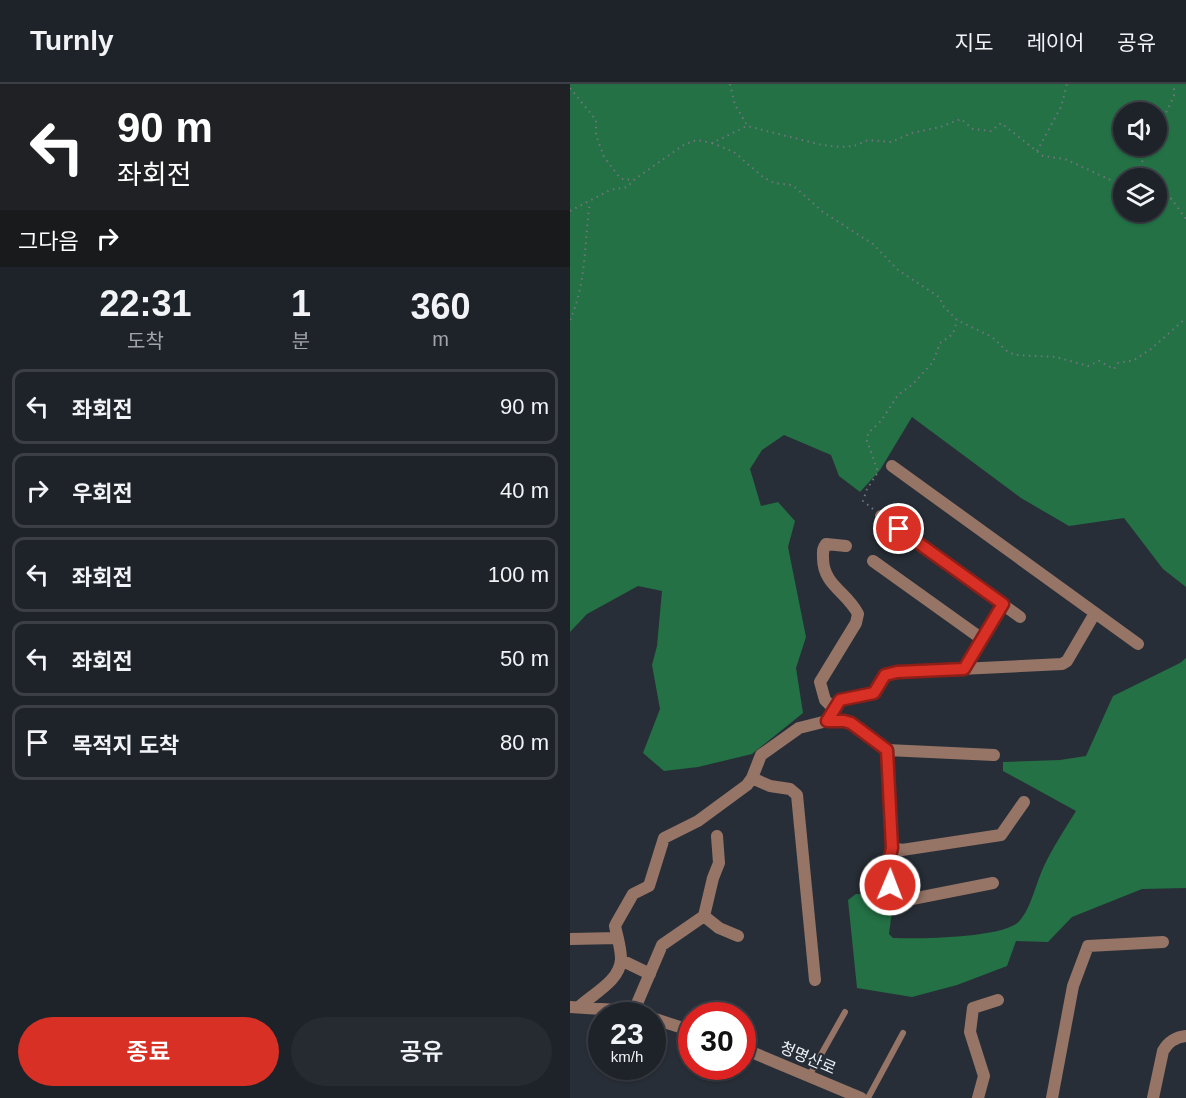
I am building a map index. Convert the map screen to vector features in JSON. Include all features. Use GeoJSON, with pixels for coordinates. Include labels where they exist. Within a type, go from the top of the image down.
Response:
{"type":"FeatureCollection","features":[{"type":"Feature","properties":{"kind":"street"},"geometry":{"type":"LineString","coordinates":[[892,466],[1138,644]]}},
{"type":"Feature","properties":{"kind":"street"},"geometry":{"type":"LineString","coordinates":[[881,516],[1020,617]]}},
{"type":"Feature","properties":{"kind":"street"},"geometry":{"type":"LineString","coordinates":[[834,709],[825,700],[820,682],[856,623],[858,614],[831,584],[823,566],[823,549],[826,544],[846,546]]}},
{"type":"Feature","properties":{"kind":"street"},"geometry":{"type":"LineString","coordinates":[[873,561],[982,639]]}},
{"type":"Feature","properties":{"kind":"street"},"geometry":{"type":"LineString","coordinates":[[964,669],[1003,604]]}},
{"type":"Feature","properties":{"kind":"street"},"geometry":{"type":"LineString","coordinates":[[827,721],[840,700],[874,693],[885,675],[897,672],[1062,664],[1066,662],[1095,613]]}},
{"type":"Feature","properties":{"kind":"street"},"geometry":{"type":"LineString","coordinates":[[575,1007],[611,981],[618,970],[621,960],[616,922],[633,894],[649,886],[664,838],[698,821],[747,785],[761,755],[799,728],[827,721],[844,721],[851,723],[887,750],[994,755]]}},
{"type":"Feature","properties":{"kind":"street"},"geometry":{"type":"LineString","coordinates":[[887,750],[892,848],[889,860],[890,885],[908,899],[993,883]]}},
{"type":"Feature","properties":{"kind":"street"},"geometry":{"type":"LineString","coordinates":[[752,778],[770,786],[790,789],[797,795],[814,980]]}},
{"type":"Feature","properties":{"kind":"street"},"geometry":{"type":"LineString","coordinates":[[892,848],[902,850],[1001,835],[1024,802]]}},
{"type":"Feature","properties":{"kind":"street"},"geometry":{"type":"LineString","coordinates":[[642,1002],[662,945],[704,916],[719,863],[717,836]]}},
{"type":"Feature","properties":{"kind":"street"},"geometry":{"type":"LineString","coordinates":[[704,916],[720,928],[738,936]]}},
{"type":"Feature","properties":{"kind":"street"},"geometry":{"type":"LineString","coordinates":[[570,939],[618,938]]}},
{"type":"Feature","properties":{"kind":"street"},"geometry":{"type":"LineString","coordinates":[[1052,1098],[1074,986],[1088,946],[1163,942]]}},
{"type":"Feature","properties":{"kind":"street"},"geometry":{"type":"LineString","coordinates":[[621,960],[650,974]]}},
{"type":"Feature","properties":{"kind":"street"},"geometry":{"type":"LineString","coordinates":[[978,1098],[984,1076],[970,1032],[973,1008],[998,1000]]}},
{"type":"Feature","properties":{"kind":"street"},"geometry":{"type":"LineString","coordinates":[[1152,1098],[1163,1051],[1177,1038],[1186,1036]]}},
{"type":"Feature","properties":{"kind":"street","name":"청명산로"},"geometry":{"type":"LineString","coordinates":[[756,1054],[861,1098]]}},
{"type":"Feature","properties":{"kind":"lane"},"geometry":{"type":"LineString","coordinates":[[809,1077],[845,1011]]}},
{"type":"Feature","properties":{"kind":"lane"},"geometry":{"type":"LineString","coordinates":[[868,1098],[903,1033]]}},
{"type":"Feature","properties":{"kind":"path"},"geometry":{"type":"LineString","coordinates":[[730,84],[735,105],[747,126]]}},
{"type":"Feature","properties":{"kind":"path"},"geometry":{"type":"LineString","coordinates":[[1037,151],[1061,107],[1067,84]]}},
{"type":"Feature","properties":{"kind":"path"},"geometry":{"type":"LineString","coordinates":[[1167,111],[1174,96],[1174,84]]}},
{"type":"Feature","properties":{"kind":"path"},"geometry":{"type":"LineString","coordinates":[[570,88],[596,120],[596,135],[604,157],[620,178],[634,179]]}},
{"type":"Feature","properties":{"kind":"path"},"geometry":{"type":"LineString","coordinates":[[712,143],[747,126],[822,145],[854,146],[868,140],[891,142],[912,133],[940,127],[961,119],[973,129],[991,131],[1001,123],[1043,156],[1065,159],[1113,181]]}},
{"type":"Feature","properties":{"kind":"path"},"geometry":{"type":"LineString","coordinates":[[570,211],[610,190],[627,187],[634,179],[685,144],[697,141],[712,143],[734,152],[763,177],[774,183],[791,185],[796,188],[823,212],[873,244],[898,270],[939,297],[944,307],[957,320],[992,337],[1008,352],[1016,356],[1056,357],[1088,366],[1099,361],[1114,369],[1118,363],[1134,360],[1151,349],[1186,318]]}},
{"type":"Feature","properties":{"kind":"path"},"geometry":{"type":"LineString","coordinates":[[1167,194],[1186,219]]}},
{"type":"Feature","properties":{"kind":"path"},"geometry":{"type":"LineString","coordinates":[[570,320],[581,287],[584,269],[584,238],[590,202]]}},
{"type":"Feature","properties":{"kind":"path"},"geometry":{"type":"LineString","coordinates":[[881,516],[863,501],[867,489],[878,472],[867,441],[868,433],[881,421],[898,395],[913,384],[933,362],[940,343],[953,334],[957,320]]}},
{"type":"Feature","properties":{"kind":"green space"},"geometry":{"type":"Polygon","coordinates":[[[570,84],[1186,84],[1186,587],[1163,569],[1124,518],[1069,526],[1021,498],[912,417],[880,470],[860,492],[839,476],[831,455],[784,435],[762,450],[750,469],[761,506],[778,502],[795,521],[788,547],[806,637],[796,668],[803,713],[752,754],[698,767],[664,771],[643,753],[660,709],[652,665],[657,646],[662,591],[638,586],[587,614],[570,632],[570,84]]]}},
{"type":"Feature","properties":{"kind":"green space"},"geometry":{"type":"Polygon","coordinates":[[[1186,658],[1186,888],[1142,889],[1072,917],[1048,942],[1016,941],[1007,966],[957,985],[912,997],[857,988],[848,900],[856,894],[872,894],[879,888],[885,887],[893,903],[889,934],[893,938],[974,935],[1005,929],[1016,924],[1025,913],[1048,859],[1076,811],[1003,771],[1003,762],[1060,760],[1086,756],[1113,696],[1186,658]]]}},
{"type":"Feature","properties":{"kind":"route"},"geometry":{"type":"LineString","coordinates":[[890,885],[889,860],[892,848],[887,750],[851,723],[827,721],[840,700],[874,693],[885,675],[897,672],[964,669],[1003,604],[899,529]]}}]}
